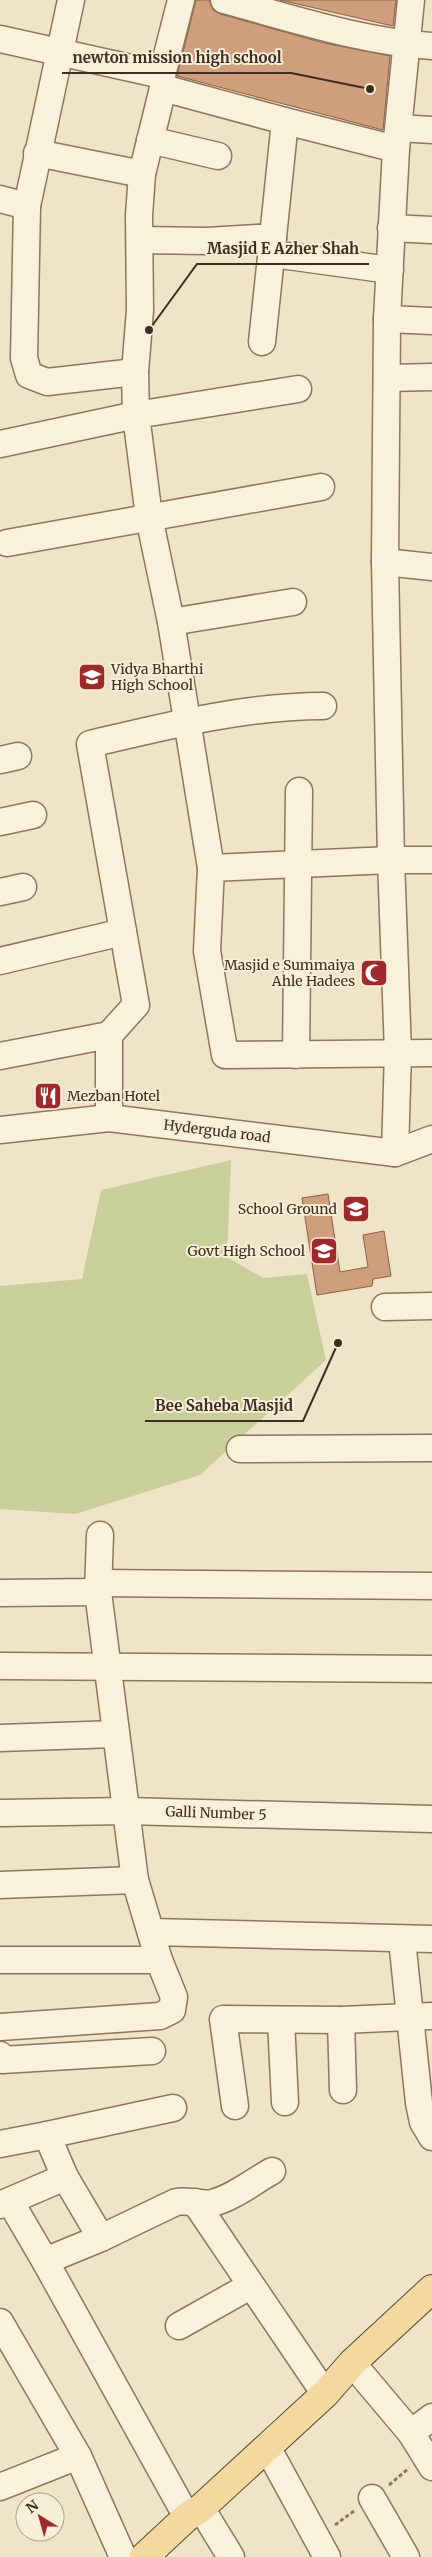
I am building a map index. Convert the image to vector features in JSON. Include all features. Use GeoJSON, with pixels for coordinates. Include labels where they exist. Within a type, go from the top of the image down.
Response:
{"type":"FeatureCollection","features":[{"type":"Feature","properties":{"kind":"main road"},"geometry":{"type":"LineString","coordinates":[[144,2557],[325,2394],[352,2363],[432,2288]]}},
{"type":"Feature","properties":{"kind":"street"},"geometry":{"type":"LineString","coordinates":[[71,0],[27,206],[24,358],[29,375],[48,382],[135,372]]}},
{"type":"Feature","properties":{"kind":"street"},"geometry":{"type":"LineString","coordinates":[[181,0],[142,174],[139,214],[141,240],[140,310],[135,372],[136,415],[149,517],[171,622],[211,868],[207,951],[225,1055],[432,1053]]}},
{"type":"Feature","properties":{"kind":"street"},"geometry":{"type":"LineString","coordinates":[[224,0],[301,21],[420,45]]}},
{"type":"Feature","properties":{"kind":"street"},"geometry":{"type":"LineString","coordinates":[[395,1153],[398,1052],[391,860],[385,562],[387,319],[391,228],[398,138],[420,45],[411,0]]}},
{"type":"Feature","properties":{"kind":"street"},"geometry":{"type":"LineString","coordinates":[[0,39],[59,52],[285,121],[398,138],[432,130]]}},
{"type":"Feature","properties":{"kind":"street"},"geometry":{"type":"LineString","coordinates":[[262,342],[285,121]]}},
{"type":"Feature","properties":{"kind":"street"},"geometry":{"type":"LineString","coordinates":[[150,140],[218,156]]}},
{"type":"Feature","properties":{"kind":"street"},"geometry":{"type":"LineString","coordinates":[[37,153],[142,174]]}},
{"type":"Feature","properties":{"kind":"street"},"geometry":{"type":"LineString","coordinates":[[0,199],[27,206]]}},
{"type":"Feature","properties":{"kind":"street"},"geometry":{"type":"LineString","coordinates":[[391,228],[432,230]]}},
{"type":"Feature","properties":{"kind":"street"},"geometry":{"type":"LineString","coordinates":[[141,240],[207,241],[273,246],[390,270]]}},
{"type":"Feature","properties":{"kind":"street"},"geometry":{"type":"LineString","coordinates":[[387,319],[432,321]]}},
{"type":"Feature","properties":{"kind":"street"},"geometry":{"type":"LineString","coordinates":[[387,378],[432,378]]}},
{"type":"Feature","properties":{"kind":"street"},"geometry":{"type":"LineString","coordinates":[[0,444],[136,415],[298,389]]}},
{"type":"Feature","properties":{"kind":"street"},"geometry":{"type":"LineString","coordinates":[[7,544],[321,487]]}},
{"type":"Feature","properties":{"kind":"street"},"geometry":{"type":"LineString","coordinates":[[385,562],[432,567]]}},
{"type":"Feature","properties":{"kind":"street"},"geometry":{"type":"LineString","coordinates":[[171,622],[294,602]]}},
{"type":"Feature","properties":{"kind":"street"},"geometry":{"type":"LineString","coordinates":[[0,1056],[108,1035],[136,1006],[90,744],[186,721],[302,706],[323,706]]}},
{"type":"Feature","properties":{"kind":"street"},"geometry":{"type":"LineString","coordinates":[[296,1055],[299,791]]}},
{"type":"Feature","properties":{"kind":"street"},"geometry":{"type":"LineString","coordinates":[[0,822],[33,815]]}},
{"type":"Feature","properties":{"kind":"street"},"geometry":{"type":"LineString","coordinates":[[211,868],[432,860]]}},
{"type":"Feature","properties":{"kind":"street"},"geometry":{"type":"LineString","coordinates":[[0,960],[123,932]]}},
{"type":"Feature","properties":{"kind":"street"},"geometry":{"type":"LineString","coordinates":[[108,1035],[109,1118]]}},
{"type":"Feature","properties":{"kind":"street","name":"Hyderguda road"},"geometry":{"type":"LineString","coordinates":[[0,1130],[109,1118],[395,1153],[432,1139]]}},
{"type":"Feature","properties":{"kind":"street"},"geometry":{"type":"LineString","coordinates":[[385,1307],[432,1306]]}},
{"type":"Feature","properties":{"kind":"street"},"geometry":{"type":"LineString","coordinates":[[240,1449],[432,1448]]}},
{"type":"Feature","properties":{"kind":"street"},"geometry":{"type":"LineString","coordinates":[[0,2027],[160,2016],[172,2010],[174,1997],[159,1960],[135,1880],[99,1587],[100,1535]]}},
{"type":"Feature","properties":{"kind":"street"},"geometry":{"type":"LineString","coordinates":[[0,1593],[99,1587],[432,1586]]}},
{"type":"Feature","properties":{"kind":"street"},"geometry":{"type":"LineString","coordinates":[[0,1666],[432,1669]]}},
{"type":"Feature","properties":{"kind":"street"},"geometry":{"type":"LineString","coordinates":[[0,1738],[116,1734]]}},
{"type":"Feature","properties":{"kind":"street","name":"Galli Number 5"},"geometry":{"type":"LineString","coordinates":[[0,1813],[126,1811],[432,1819]]}},
{"type":"Feature","properties":{"kind":"street"},"geometry":{"type":"LineString","coordinates":[[0,1885],[135,1880]]}},
{"type":"Feature","properties":{"kind":"street"},"geometry":{"type":"LineString","coordinates":[[151,1932],[402,1940],[432,1939]]}},
{"type":"Feature","properties":{"kind":"street"},"geometry":{"type":"LineString","coordinates":[[402,1940],[421,2016],[419,2103],[423,2122],[432,2138]]}},
{"type":"Feature","properties":{"kind":"street"},"geometry":{"type":"LineString","coordinates":[[0,1960],[159,1960]]}},
{"type":"Feature","properties":{"kind":"street"},"geometry":{"type":"LineString","coordinates":[[235,2106],[223,2019],[341,2020],[421,2016]]}},
{"type":"Feature","properties":{"kind":"street"},"geometry":{"type":"LineString","coordinates":[[281,2020],[285,2102]]}},
{"type":"Feature","properties":{"kind":"street"},"geometry":{"type":"LineString","coordinates":[[341,2020],[342,2090]]}},
{"type":"Feature","properties":{"kind":"street"},"geometry":{"type":"LineString","coordinates":[[0,2055],[2,2060],[152,2051]]}},
{"type":"Feature","properties":{"kind":"street"},"geometry":{"type":"LineString","coordinates":[[0,2144],[174,2108]]}},
{"type":"Feature","properties":{"kind":"street"},"geometry":{"type":"LineString","coordinates":[[47,2135],[65,2177],[101,2238]]}},
{"type":"Feature","properties":{"kind":"street"},"geometry":{"type":"LineString","coordinates":[[45,2261],[101,2238],[176,2202],[186,2200],[209,2204],[222,2200],[272,2171]]}},
{"type":"Feature","properties":{"kind":"street"},"geometry":{"type":"LineString","coordinates":[[65,2177],[5,2203],[45,2261],[194,2513],[231,2557]]}},
{"type":"Feature","properties":{"kind":"street"},"geometry":{"type":"LineString","coordinates":[[195,2202],[250,2286],[325,2394]]}},
{"type":"Feature","properties":{"kind":"street"},"geometry":{"type":"LineString","coordinates":[[179,2326],[250,2286]]}},
{"type":"Feature","properties":{"kind":"street"},"geometry":{"type":"LineString","coordinates":[[0,2322],[78,2456],[123,2557]]}},
{"type":"Feature","properties":{"kind":"street"},"geometry":{"type":"LineString","coordinates":[[352,2363],[411,2433],[432,2467]]}},
{"type":"Feature","properties":{"kind":"street"},"geometry":{"type":"LineString","coordinates":[[411,2433],[432,2417]]}},
{"type":"Feature","properties":{"kind":"street"},"geometry":{"type":"LineString","coordinates":[[267,2447],[327,2557]]}},
{"type":"Feature","properties":{"kind":"street"},"geometry":{"type":"LineString","coordinates":[[0,2487],[78,2456]]}},
{"type":"Feature","properties":{"kind":"street"},"geometry":{"type":"LineString","coordinates":[[372,2498],[406,2557]]}},
{"type":"Feature","properties":{"kind":"green space"},"geometry":{"type":"Polygon","coordinates":[[[231,1160],[227,1257],[263,1278],[307,1274],[326,1360],[200,1475],[75,1514],[0,1509],[0,1286],[82,1279],[101,1190],[231,1160]]]}},
{"type":"Feature","properties":{"kind":"building"},"geometry":{"type":"Polygon","coordinates":[[[196,0],[209,0],[213,10],[220,14],[324,43],[390,56],[383,130],[177,76],[196,0]]]}},
{"type":"Feature","properties":{"kind":"building"},"geometry":{"type":"Polygon","coordinates":[[[280,0],[396,0],[393,26],[280,0]]]}},
{"type":"Feature","properties":{"kind":"building","name":"Govt High School"},"geometry":{"type":"Polygon","coordinates":[[[328,1194],[340,1272],[368,1267],[363,1235],[384,1231],[391,1276],[373,1279],[372,1286],[317,1295],[302,1198],[328,1194]]]}},
{"type":"Feature","properties":{"kind":"place","name":"newton mission high school"},"geometry":{"type":"Point","coordinates":[370,89]}},
{"type":"Feature","properties":{"kind":"place","name":"Masjid E Azher Shah"},"geometry":{"type":"Point","coordinates":[149,330]}},
{"type":"Feature","properties":{"kind":"place","name":"Vidya Bharthi High School"},"geometry":{"type":"Point","coordinates":[92,677]}},
{"type":"Feature","properties":{"kind":"place","name":"Masjid e Summaiya Ahle Hadees"},"geometry":{"type":"Point","coordinates":[374,973]}},
{"type":"Feature","properties":{"kind":"place","name":"Mezban Hotel"},"geometry":{"type":"Point","coordinates":[48,1096]}},
{"type":"Feature","properties":{"kind":"place","name":"School Ground"},"geometry":{"type":"Point","coordinates":[356,1209]}},
{"type":"Feature","properties":{"kind":"place","name":"Govt High School"},"geometry":{"type":"Point","coordinates":[324,1251]}},
{"type":"Feature","properties":{"kind":"place","name":"Bee Saheba Masjid"},"geometry":{"type":"Point","coordinates":[338,1343]}}]}
